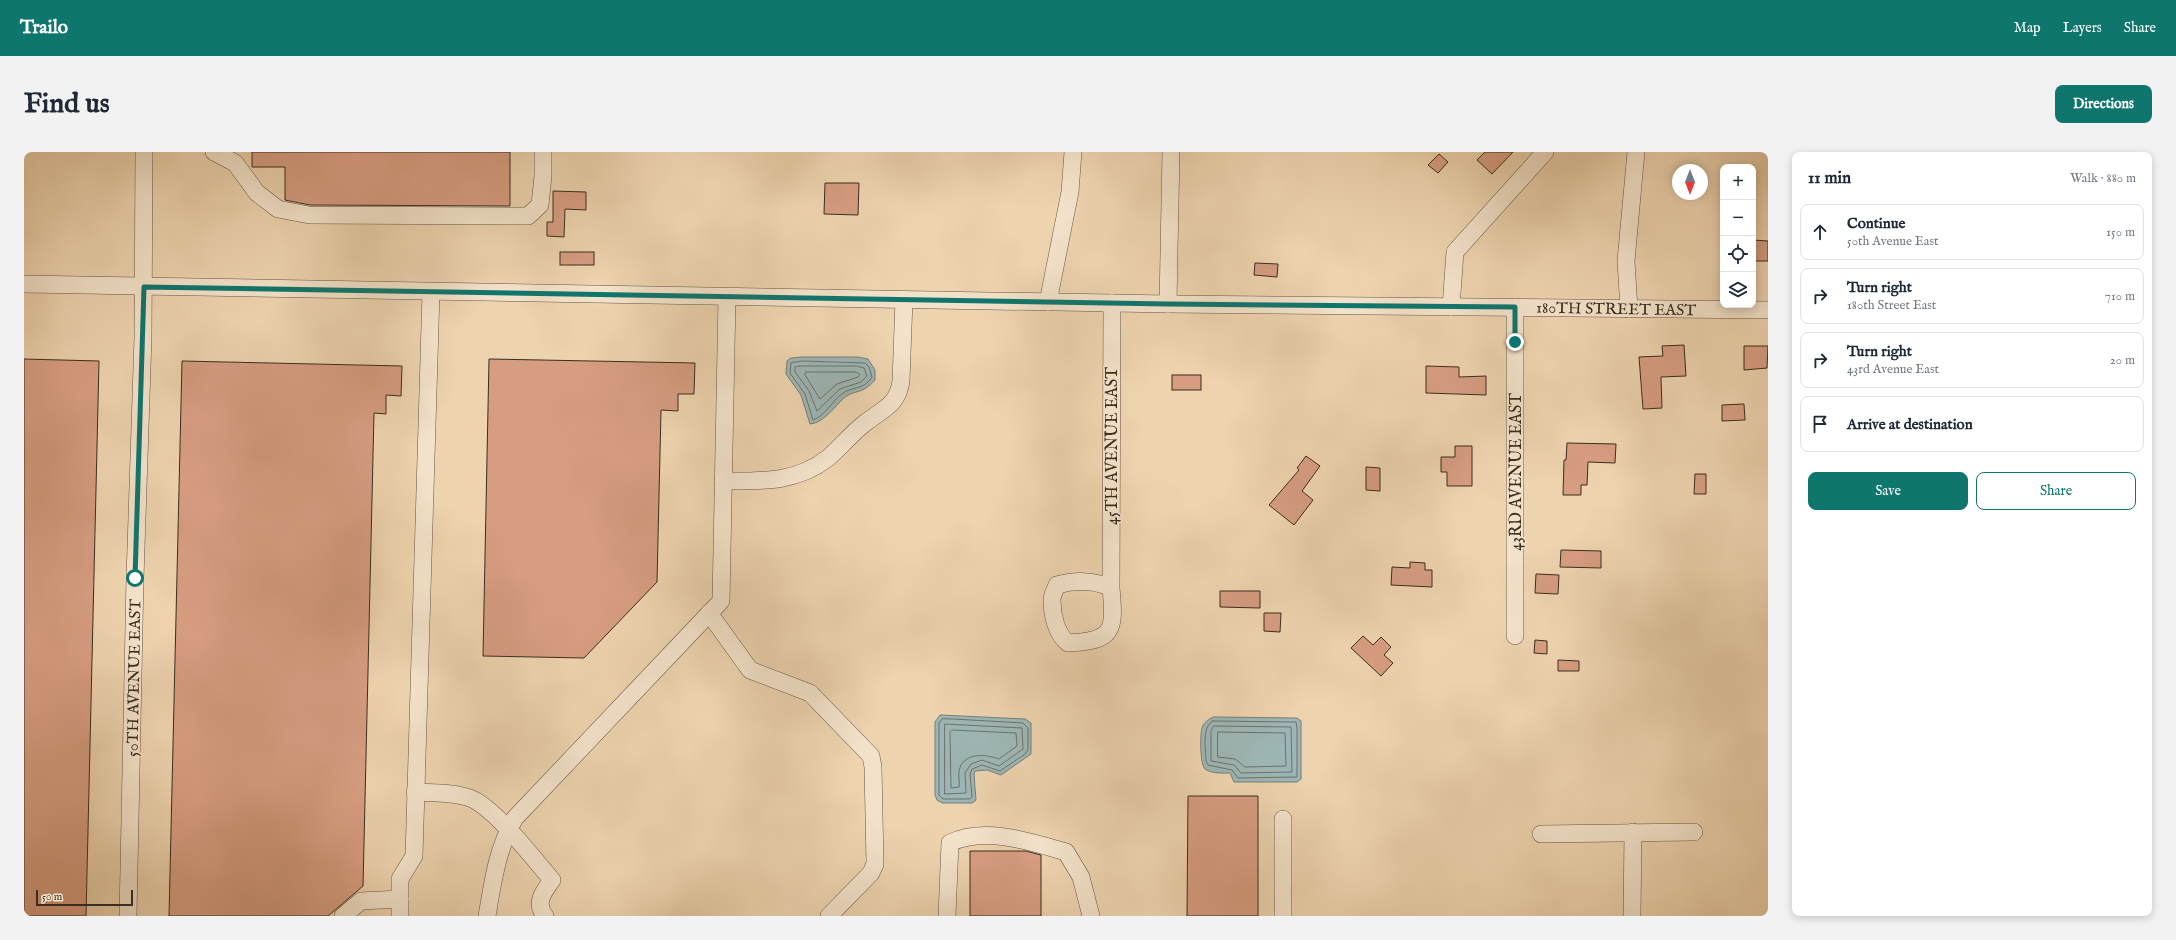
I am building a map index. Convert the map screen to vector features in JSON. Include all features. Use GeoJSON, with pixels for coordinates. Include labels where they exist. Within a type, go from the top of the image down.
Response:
{"type":"FeatureCollection","features":[{"type":"Feature","properties":{"kind":"street","name":"50TH AVENUE EAST"},"geometry":{"type":"LineString","coordinates":[[128,916],[135,570],[144,287],[144,152]]}},
{"type":"Feature","properties":{"kind":"street"},"geometry":{"type":"LineString","coordinates":[[214,152],[235,163],[257,193],[278,209],[309,215],[520,216],[528,216],[540,205],[543,176],[543,152]]}},
{"type":"Feature","properties":{"kind":"street"},"geometry":{"type":"LineString","coordinates":[[1048,302],[1070,192],[1073,152]]}},
{"type":"Feature","properties":{"kind":"street"},"geometry":{"type":"LineString","coordinates":[[1168,304],[1171,152]]}},
{"type":"Feature","properties":{"kind":"street"},"geometry":{"type":"LineString","coordinates":[[1451,307],[1455,252],[1545,152]]}},
{"type":"Feature","properties":{"kind":"street"},"geometry":{"type":"LineString","coordinates":[[1629,309],[1626,261],[1636,152]]}},
{"type":"Feature","properties":{"kind":"street","name":"180TH STREET EAST"},"geometry":{"type":"LineString","coordinates":[[24,284],[727,298],[1768,310]]}},
{"type":"Feature","properties":{"kind":"street"},"geometry":{"type":"LineString","coordinates":[[400,916],[400,879],[414,856],[431,343],[431,292]]}},
{"type":"Feature","properties":{"kind":"street"},"geometry":{"type":"LineString","coordinates":[[487,916],[496,863],[508,830],[522,810],[721,601],[727,298]]}},
{"type":"Feature","properties":{"kind":"street"},"geometry":{"type":"LineString","coordinates":[[723,481],[774,481],[815,467],[839,448],[865,423],[892,403],[900,391],[902,381],[904,300]]}},
{"type":"Feature","properties":{"kind":"street","name":"45TH AVENUE EAST"},"geometry":{"type":"LineString","coordinates":[[1111,588],[1112,303]]}},
{"type":"Feature","properties":{"kind":"street","name":"43RD AVENUE EAST"},"geometry":{"type":"LineString","coordinates":[[1515,307],[1515,636]]}},
{"type":"Feature","properties":{"kind":"street"},"geometry":{"type":"LineString","coordinates":[[709,613],[750,670],[810,693],[871,756],[873,767],[875,864],[871,873],[829,916]]}},
{"type":"Feature","properties":{"kind":"street"},"geometry":{"type":"LineString","coordinates":[[415,792],[461,795],[480,803],[508,830],[552,880],[541,895],[540,904],[545,916]]}},
{"type":"Feature","properties":{"kind":"street"},"geometry":{"type":"LineString","coordinates":[[1283,819],[1283,916]]}},
{"type":"Feature","properties":{"kind":"street"},"geometry":{"type":"LineString","coordinates":[[1632,916],[1633,832]]}},
{"type":"Feature","properties":{"kind":"street"},"geometry":{"type":"LineString","coordinates":[[1541,834],[1694,832]]}},
{"type":"Feature","properties":{"kind":"street"},"geometry":{"type":"LineString","coordinates":[[947,916],[950,843],[960,838],[989,836],[1034,843],[1066,852],[1081,877],[1091,916]]}},
{"type":"Feature","properties":{"kind":"street"},"geometry":{"type":"LineString","coordinates":[[342,916],[361,901],[400,899]]}},
{"type":"Feature","properties":{"kind":"water"},"geometry":{"type":"Polygon","coordinates":[[[858,357],[868,359],[875,370],[875,380],[866,388],[848,395],[820,421],[810,424],[801,395],[786,374],[787,361],[791,358],[858,357]]]}},
{"type":"Feature","properties":{"kind":"water"},"geometry":{"type":"Polygon","coordinates":[[[940,715],[1025,719],[1031,723],[1031,754],[1001,775],[987,770],[975,771],[976,800],[972,803],[942,803],[937,800],[935,795],[935,722],[940,715]]]}},
{"type":"Feature","properties":{"kind":"water"},"geometry":{"type":"Polygon","coordinates":[[[1213,717],[1297,718],[1301,721],[1301,779],[1297,782],[1234,782],[1230,773],[1214,772],[1205,769],[1201,756],[1201,731],[1205,723],[1213,717]]]}},
{"type":"Feature","properties":{"kind":"building"},"geometry":{"type":"Polygon","coordinates":[[[252,152],[510,152],[510,206],[310,205],[285,200],[285,167],[252,167],[252,152]]]}},
{"type":"Feature","properties":{"kind":"building"},"geometry":{"type":"Polygon","coordinates":[[[1485,152],[1513,152],[1492,174],[1477,160],[1485,152]]]}},
{"type":"Feature","properties":{"kind":"building"},"geometry":{"type":"Polygon","coordinates":[[[1439,154],[1448,162],[1438,173],[1428,165],[1439,154]]]}},
{"type":"Feature","properties":{"kind":"building"},"geometry":{"type":"Polygon","coordinates":[[[825,183],[859,183],[858,215],[824,214],[825,183]]]}},
{"type":"Feature","properties":{"kind":"building"},"geometry":{"type":"Polygon","coordinates":[[[553,191],[586,192],[586,210],[565,209],[564,237],[547,236],[547,222],[553,222],[553,191]]]}},
{"type":"Feature","properties":{"kind":"building"},"geometry":{"type":"Polygon","coordinates":[[[1756,240],[1768,241],[1768,261],[1756,261],[1756,240]]]}},
{"type":"Feature","properties":{"kind":"building"},"geometry":{"type":"Polygon","coordinates":[[[560,252],[594,252],[594,265],[560,265],[560,252]]]}},
{"type":"Feature","properties":{"kind":"building"},"geometry":{"type":"Polygon","coordinates":[[[1255,263],[1278,264],[1277,277],[1254,275],[1255,263]]]}},
{"type":"Feature","properties":{"kind":"building"},"geometry":{"type":"Polygon","coordinates":[[[1684,345],[1686,376],[1661,377],[1662,408],[1643,409],[1639,357],[1663,356],[1662,346],[1684,345]]]}},
{"type":"Feature","properties":{"kind":"building"},"geometry":{"type":"Polygon","coordinates":[[[1744,346],[1768,346],[1767,368],[1744,370],[1744,346]]]}},
{"type":"Feature","properties":{"kind":"building"},"geometry":{"type":"Polygon","coordinates":[[[24,359],[99,361],[86,916],[24,916],[24,359]]]}},
{"type":"Feature","properties":{"kind":"building"},"geometry":{"type":"Polygon","coordinates":[[[489,359],[695,363],[694,394],[678,394],[678,411],[661,410],[657,582],[584,658],[483,656],[489,359]]]}},
{"type":"Feature","properties":{"kind":"building"},"geometry":{"type":"Polygon","coordinates":[[[182,361],[402,366],[401,396],[386,395],[386,414],[374,413],[363,886],[328,916],[169,916],[182,361]]]}},
{"type":"Feature","properties":{"kind":"building"},"geometry":{"type":"Polygon","coordinates":[[[1426,366],[1459,367],[1459,377],[1486,376],[1486,395],[1426,393],[1426,366]]]}},
{"type":"Feature","properties":{"kind":"building"},"geometry":{"type":"Polygon","coordinates":[[[1172,375],[1201,375],[1201,390],[1172,390],[1172,375]]]}},
{"type":"Feature","properties":{"kind":"building"},"geometry":{"type":"Polygon","coordinates":[[[1744,404],[1745,420],[1722,421],[1722,405],[1744,404]]]}},
{"type":"Feature","properties":{"kind":"building"},"geometry":{"type":"Polygon","coordinates":[[[1567,443],[1616,444],[1615,463],[1588,462],[1587,485],[1581,485],[1581,495],[1563,495],[1564,460],[1566,460],[1567,443]]]}},
{"type":"Feature","properties":{"kind":"building"},"geometry":{"type":"Polygon","coordinates":[[[1455,446],[1472,446],[1472,486],[1447,486],[1447,472],[1441,472],[1441,457],[1455,457],[1455,446]]]}},
{"type":"Feature","properties":{"kind":"building"},"geometry":{"type":"Polygon","coordinates":[[[1306,456],[1320,466],[1302,491],[1313,500],[1294,525],[1269,505],[1299,470],[1297,468],[1306,456]]]}},
{"type":"Feature","properties":{"kind":"building"},"geometry":{"type":"Polygon","coordinates":[[[1366,467],[1380,468],[1380,491],[1366,490],[1366,467]]]}},
{"type":"Feature","properties":{"kind":"building"},"geometry":{"type":"Polygon","coordinates":[[[1695,474],[1706,474],[1706,494],[1694,494],[1695,474]]]}},
{"type":"Feature","properties":{"kind":"building"},"geometry":{"type":"Polygon","coordinates":[[[1561,550],[1601,551],[1601,568],[1560,567],[1561,550]]]}},
{"type":"Feature","properties":{"kind":"building"},"geometry":{"type":"Polygon","coordinates":[[[1410,562],[1425,563],[1425,570],[1432,570],[1432,587],[1391,585],[1392,567],[1410,568],[1410,562]]]}},
{"type":"Feature","properties":{"kind":"building"},"geometry":{"type":"Polygon","coordinates":[[[1536,574],[1559,575],[1558,594],[1535,593],[1536,574]]]}},
{"type":"Feature","properties":{"kind":"building"},"geometry":{"type":"Polygon","coordinates":[[[1220,591],[1260,591],[1260,608],[1220,607],[1220,591]]]}},
{"type":"Feature","properties":{"kind":"building"},"geometry":{"type":"Polygon","coordinates":[[[1264,613],[1281,613],[1280,632],[1264,631],[1264,613]]]}},
{"type":"Feature","properties":{"kind":"building"},"geometry":{"type":"Polygon","coordinates":[[[1363,636],[1373,645],[1381,637],[1391,647],[1384,655],[1393,663],[1381,676],[1351,648],[1363,636]]]}},
{"type":"Feature","properties":{"kind":"building"},"geometry":{"type":"Polygon","coordinates":[[[1535,640],[1547,641],[1547,654],[1534,653],[1535,640]]]}},
{"type":"Feature","properties":{"kind":"building"},"geometry":{"type":"Polygon","coordinates":[[[1558,660],[1579,661],[1579,671],[1558,671],[1558,660]]]}},
{"type":"Feature","properties":{"kind":"building"},"geometry":{"type":"Polygon","coordinates":[[[1188,796],[1258,796],[1258,916],[1187,916],[1188,796]]]}},
{"type":"Feature","properties":{"kind":"building"},"geometry":{"type":"Polygon","coordinates":[[[970,851],[1026,851],[1041,855],[1041,916],[970,916],[970,851]]]}},
{"type":"Feature","properties":{"kind":"route"},"geometry":{"type":"LineString","coordinates":[[135,578],[144,287],[727,298],[1515,307],[1515,342]]}}]}
